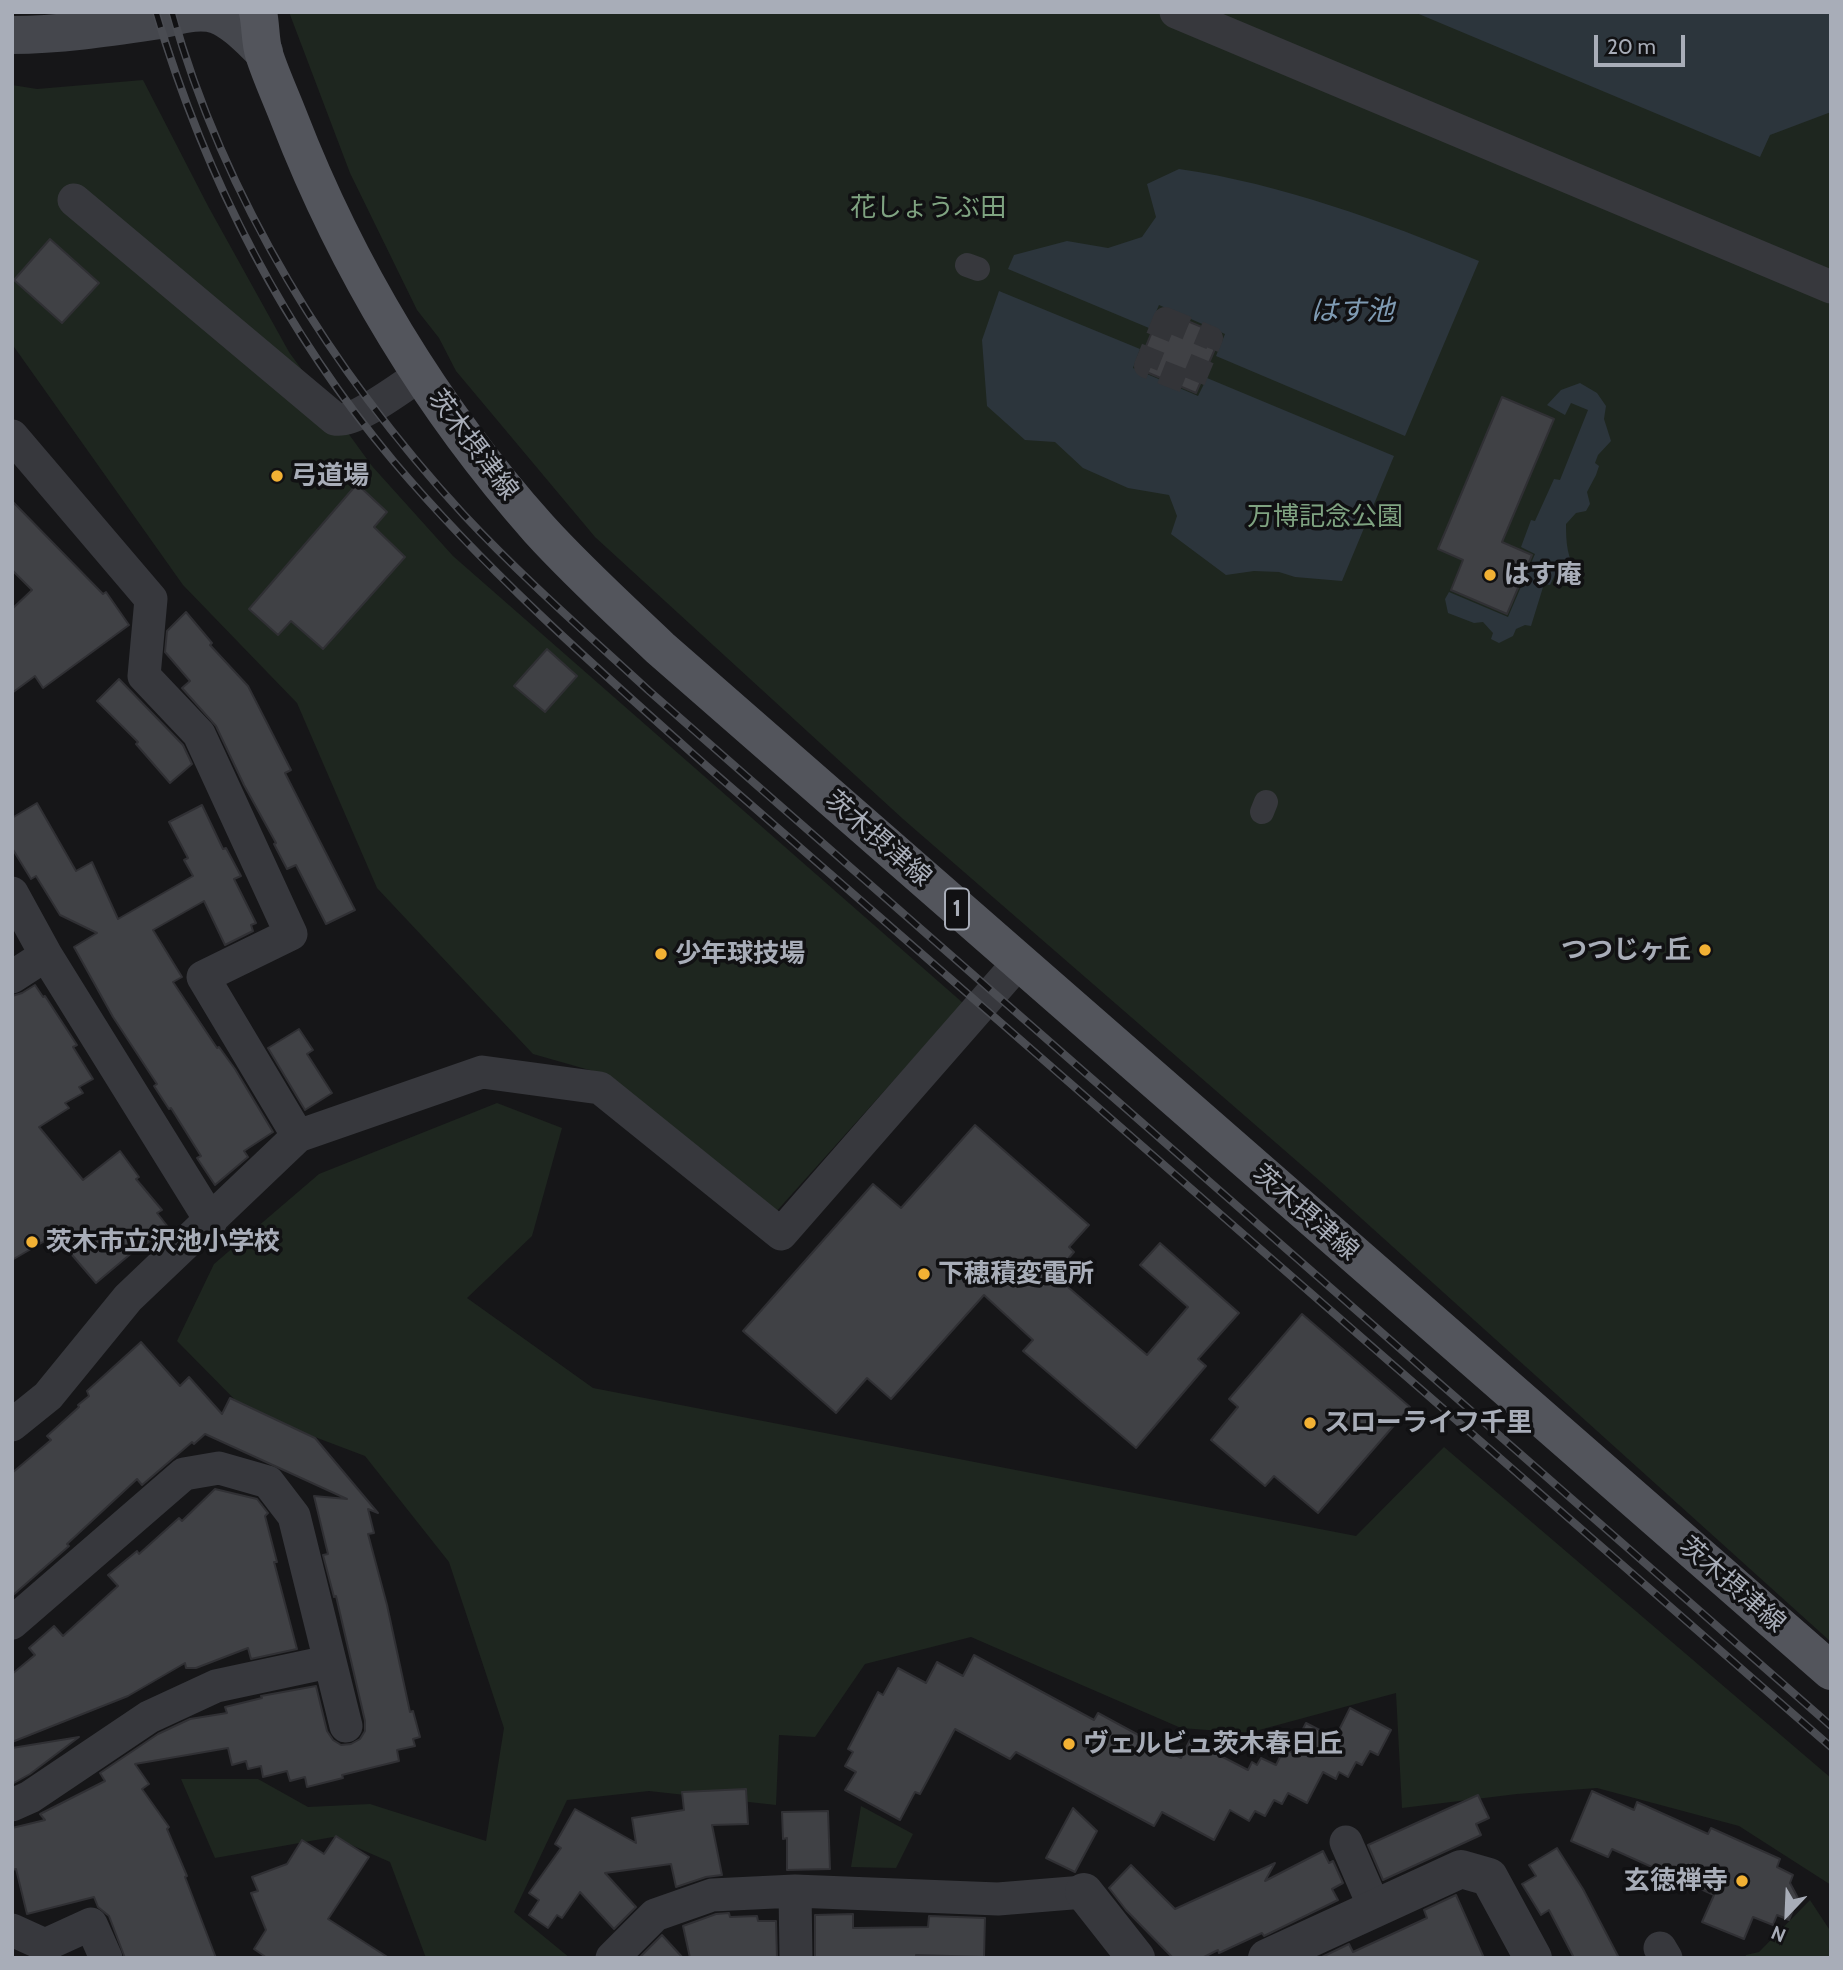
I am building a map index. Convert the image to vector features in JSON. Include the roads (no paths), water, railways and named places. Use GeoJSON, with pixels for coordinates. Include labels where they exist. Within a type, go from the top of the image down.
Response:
{"type":"FeatureCollection","features":[{"type":"Feature","properties":{"kind":"main road","name":"茨木摂津線"},"geometry":{"type":"LineString","coordinates":[[258,12],[264,52],[304,156],[338,231],[397,340],[502,486],[539,529],[660,648],[1831,1671]]}},
{"type":"Feature","properties":{"kind":"main road"},"geometry":{"type":"LineString","coordinates":[[12,35],[49,35],[156,21],[183,14],[215,15],[233,25],[264,52]]}},
{"type":"Feature","properties":{"kind":"street"},"geometry":{"type":"LineString","coordinates":[[1176,12],[1831,287]]}},
{"type":"Feature","properties":{"kind":"street"},"geometry":{"type":"LineString","coordinates":[[74,200],[335,419],[343,420],[364,410],[420,375]]}},
{"type":"Feature","properties":{"kind":"street"},"geometry":{"type":"LineString","coordinates":[[12,436],[152,599],[144,676],[199,734],[292,933],[203,977],[298,1136]]}},
{"type":"Feature","properties":{"kind":"street"},"geometry":{"type":"LineString","coordinates":[[12,893],[46,956],[211,1222]]}},
{"type":"Feature","properties":{"kind":"street"},"geometry":{"type":"LineString","coordinates":[[12,977],[46,956]]}},
{"type":"Feature","properties":{"kind":"street"},"geometry":{"type":"LineString","coordinates":[[12,1425],[48,1396],[128,1298],[211,1222],[298,1136],[482,1073],[600,1088],[781,1234],[1019,962]]}},
{"type":"Feature","properties":{"kind":"street"},"geometry":{"type":"LineString","coordinates":[[12,1622],[184,1474],[219,1468],[268,1482],[293,1516],[346,1726]]}},
{"type":"Feature","properties":{"kind":"street"},"geometry":{"type":"LineString","coordinates":[[12,1805],[30,1797],[149,1717],[216,1686],[328,1662]]}},
{"type":"Feature","properties":{"kind":"street"},"geometry":{"type":"LineString","coordinates":[[1346,1842],[1375,1909]]}},
{"type":"Feature","properties":{"kind":"street"},"geometry":{"type":"LineString","coordinates":[[1267,1958],[1461,1869],[1489,1877],[1533,1958]]}},
{"type":"Feature","properties":{"kind":"street"},"geometry":{"type":"LineString","coordinates":[[795,1891],[796,1958]]}},
{"type":"Feature","properties":{"kind":"street"},"geometry":{"type":"LineString","coordinates":[[612,1958],[655,1915],[712,1895],[795,1891],[998,1899],[1084,1892],[1136,1958]]}},
{"type":"Feature","properties":{"kind":"street"},"geometry":{"type":"LineString","coordinates":[[12,1930],[45,1945],[91,1924],[106,1958]]}},
{"type":"Feature","properties":{"kind":"water"},"geometry":{"type":"Polygon","coordinates":[[[1414,12],[1831,12],[1831,112],[1770,135],[1760,157],[1414,12]]]}},
{"type":"Feature","properties":{"kind":"water","name":"はす池"},"geometry":{"type":"Polygon","coordinates":[[[1179,169],[1294,194],[1406,232],[1479,261],[1405,436],[1216,356],[1225,334],[1159,305],[1149,328],[1008,269],[1014,255],[1067,241],[1108,248],[1142,237],[1156,217],[1147,184],[1179,169]]]}},
{"type":"Feature","properties":{"kind":"water"},"geometry":{"type":"Polygon","coordinates":[[[999,291],[1140,349],[1133,368],[1198,396],[1207,378],[1394,456],[1342,581],[1295,577],[1279,572],[1254,571],[1226,575],[1171,534],[1177,516],[1169,495],[1128,488],[1083,468],[1055,442],[1025,440],[987,406],[982,340],[999,291]]]}},
{"type":"Feature","properties":{"kind":"water"},"geometry":{"type":"Polygon","coordinates":[[[1580,383],[1597,393],[1606,406],[1604,419],[1611,441],[1598,455],[1595,463],[1599,466],[1587,492],[1590,504],[1586,511],[1576,513],[1566,524],[1568,550],[1578,574],[1573,580],[1562,569],[1557,571],[1550,585],[1544,584],[1531,626],[1525,625],[1516,629],[1513,636],[1499,643],[1491,639],[1493,633],[1483,622],[1474,623],[1448,613],[1445,599],[1449,592],[1508,617],[1535,554],[1521,547],[1531,520],[1535,521],[1554,479],[1560,480],[1588,410],[1571,403],[1565,415],[1547,405],[1561,390],[1580,383]]]}},
{"type":"Feature","properties":{"kind":"tunnel"},"geometry":{"type":"LineString","coordinates":[[1165,319],[1211,338],[1192,384],[1146,366],[1165,319]]}},
{"type":"Feature","properties":{"kind":"railway"},"geometry":{"type":"LineString","coordinates":[[156,12],[198,134],[252,250],[284,306],[355,412],[395,463],[469,544],[547,621],[710,769],[1831,1747]]}},
{"type":"Feature","properties":{"kind":"railway"},"geometry":{"type":"LineString","coordinates":[[172,12],[194,82],[221,150],[288,281],[370,403],[416,460],[486,538],[648,690],[1831,1726]]}},
{"type":"Feature","properties":{"kind":"place","name":"弓道場"},"geometry":{"type":"Point","coordinates":[277,476]}},
{"type":"Feature","properties":{"kind":"place","name":"はす庵"},"geometry":{"type":"Point","coordinates":[1490,575]}},
{"type":"Feature","properties":{"kind":"place","name":"つつじヶ丘"},"geometry":{"type":"Point","coordinates":[1705,950]}},
{"type":"Feature","properties":{"kind":"place","name":"少年球技場"},"geometry":{"type":"Point","coordinates":[661,954]}},
{"type":"Feature","properties":{"kind":"place","name":"茨木市立沢池小学校"},"geometry":{"type":"Point","coordinates":[32,1242]}},
{"type":"Feature","properties":{"kind":"place","name":"下穂積変電所"},"geometry":{"type":"Point","coordinates":[924,1274]}},
{"type":"Feature","properties":{"kind":"place","name":"スローライフ千里"},"geometry":{"type":"Point","coordinates":[1310,1423]}},
{"type":"Feature","properties":{"kind":"place","name":"ヴェルビュ茨木春日丘"},"geometry":{"type":"Point","coordinates":[1069,1744]}},
{"type":"Feature","properties":{"kind":"place","name":"玄徳禅寺"},"geometry":{"type":"Point","coordinates":[1742,1881]}},
{"type":"Feature","properties":{"kind":"park label","name":"花しょうぶ田"},"geometry":{"type":"Point","coordinates":[928,208]}},
{"type":"Feature","properties":{"kind":"park label","name":"万博記念公園"},"geometry":{"type":"Point","coordinates":[1325,517]}}]}
